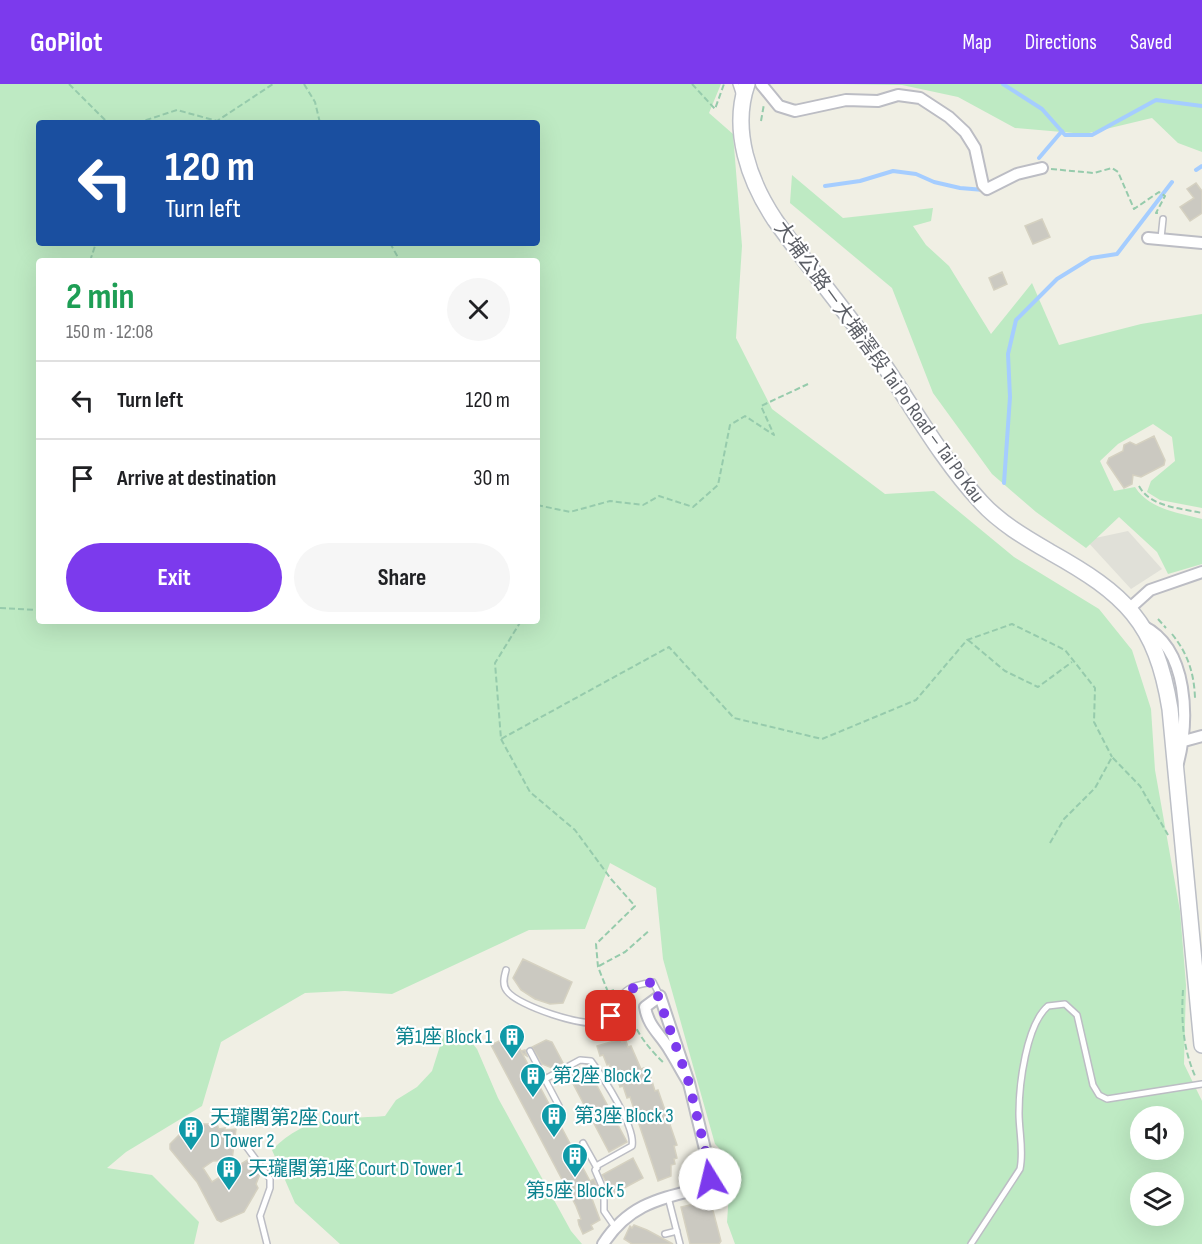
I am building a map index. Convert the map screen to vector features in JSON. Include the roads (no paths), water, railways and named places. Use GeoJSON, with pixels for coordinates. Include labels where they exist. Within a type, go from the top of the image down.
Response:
{"type":"FeatureCollection","features":[{"type":"Feature","properties":{"kind":"main road","name":"大埔公路－大埔滘段 Tai Po Road – Tai Po Kau"},"geometry":{"type":"LineString","coordinates":[[747,84],[742,103],[742,143],[751,174],[768,210],[884,365],[955,470],[996,517],[1101,582],[1130,608],[1154,646],[1165,680],[1202,1045]]}},
{"type":"Feature","properties":{"kind":"street"},"geometry":{"type":"LineString","coordinates":[[761,84],[779,106],[795,111],[846,100],[878,101],[898,95],[920,98],[949,117],[965,132],[975,148],[983,184],[987,189],[1017,174],[1042,168]]}},
{"type":"Feature","properties":{"kind":"street"},"geometry":{"type":"LineString","coordinates":[[1148,238],[1202,243]]}},
{"type":"Feature","properties":{"kind":"street"},"geometry":{"type":"LineString","coordinates":[[1130,608],[1150,590],[1202,572]]}},
{"type":"Feature","properties":{"kind":"street"},"geometry":{"type":"LineString","coordinates":[[1143,626],[1155,632],[1175,661],[1183,702],[1184,741],[1176,773]]}},
{"type":"Feature","properties":{"kind":"street"},"geometry":{"type":"LineString","coordinates":[[1184,741],[1202,736]]}},
{"type":"Feature","properties":{"kind":"street"},"geometry":{"type":"LineString","coordinates":[[603,1244],[615,1227],[633,1211],[669,1201],[702,1188],[711,1174],[689,1083],[660,996],[645,1007],[646,1017],[652,1029],[668,1046],[689,1083]]}},
{"type":"Feature","properties":{"kind":"lane"},"geometry":{"type":"LineString","coordinates":[[736,84],[742,103]]}},
{"type":"Feature","properties":{"kind":"lane"},"geometry":{"type":"LineString","coordinates":[[1161,238],[1163,219]]}},
{"type":"Feature","properties":{"kind":"lane"},"geometry":{"type":"LineString","coordinates":[[506,969],[503,981],[507,991],[520,1001],[585,1023],[605,1021],[625,992],[636,986],[653,982],[660,996]]}},
{"type":"Feature","properties":{"kind":"lane"},"geometry":{"type":"LineString","coordinates":[[971,1244],[1020,1169],[1023,1155],[1019,1096],[1023,1070],[1030,1040],[1041,1015],[1048,1006],[1065,1004],[1074,1010],[1093,1085],[1099,1095],[1107,1099],[1200,1085]]}},
{"type":"Feature","properties":{"kind":"lane"},"geometry":{"type":"LineString","coordinates":[[530,1051],[559,1106]]}},
{"type":"Feature","properties":{"kind":"lane"},"geometry":{"type":"LineString","coordinates":[[545,1078],[584,1059],[591,1062],[608,1087],[629,1127],[633,1143],[629,1148],[597,1168],[595,1174],[604,1191],[603,1206],[615,1227]]}},
{"type":"Feature","properties":{"kind":"lane"},"geometry":{"type":"LineString","coordinates":[[243,1142],[270,1179],[260,1216],[267,1244]]}},
{"type":"Feature","properties":{"kind":"lane"},"geometry":{"type":"LineString","coordinates":[[583,1143],[597,1168]]}},
{"type":"Feature","properties":{"kind":"lane"},"geometry":{"type":"LineString","coordinates":[[669,1201],[680,1244]]}},
{"type":"Feature","properties":{"kind":"lane"},"geometry":{"type":"LineString","coordinates":[[665,1234],[677,1231]]}},
{"type":"Feature","properties":{"kind":"waterway"},"geometry":{"type":"LineString","coordinates":[[1003,84],[1042,109],[1065,135],[1092,135],[1156,100],[1202,106]]}},
{"type":"Feature","properties":{"kind":"waterway"},"geometry":{"type":"LineString","coordinates":[[1039,158],[1062,131]]}},
{"type":"Feature","properties":{"kind":"waterway"},"geometry":{"type":"LineString","coordinates":[[1196,170],[1202,166]]}},
{"type":"Feature","properties":{"kind":"waterway"},"geometry":{"type":"LineString","coordinates":[[825,186],[860,181],[893,171],[916,174],[934,182],[960,188],[984,190]]}},
{"type":"Feature","properties":{"kind":"waterway"},"geometry":{"type":"LineString","coordinates":[[1004,483],[1010,397],[1008,354],[1016,320],[1057,279],[1091,258],[1117,254],[1172,182]]}},
{"type":"Feature","properties":{"kind":"place","name":"第1座 Block 1"},"geometry":{"type":"Point","coordinates":[512,1060]}},
{"type":"Feature","properties":{"kind":"place","name":"第2座 Block 2"},"geometry":{"type":"Point","coordinates":[533,1099]}},
{"type":"Feature","properties":{"kind":"place","name":"第3座 Block 3"},"geometry":{"type":"Point","coordinates":[554,1139]}},
{"type":"Feature","properties":{"kind":"place","name":"天瓏閣第2座 Court D Tower 2"},"geometry":{"type":"Point","coordinates":[191,1152]}},
{"type":"Feature","properties":{"kind":"place","name":"第5座 Block 5"},"geometry":{"type":"Point","coordinates":[575,1179]}},
{"type":"Feature","properties":{"kind":"place","name":"天瓏閣第1座 Court D Tower 1"},"geometry":{"type":"Point","coordinates":[229,1192]}}]}
